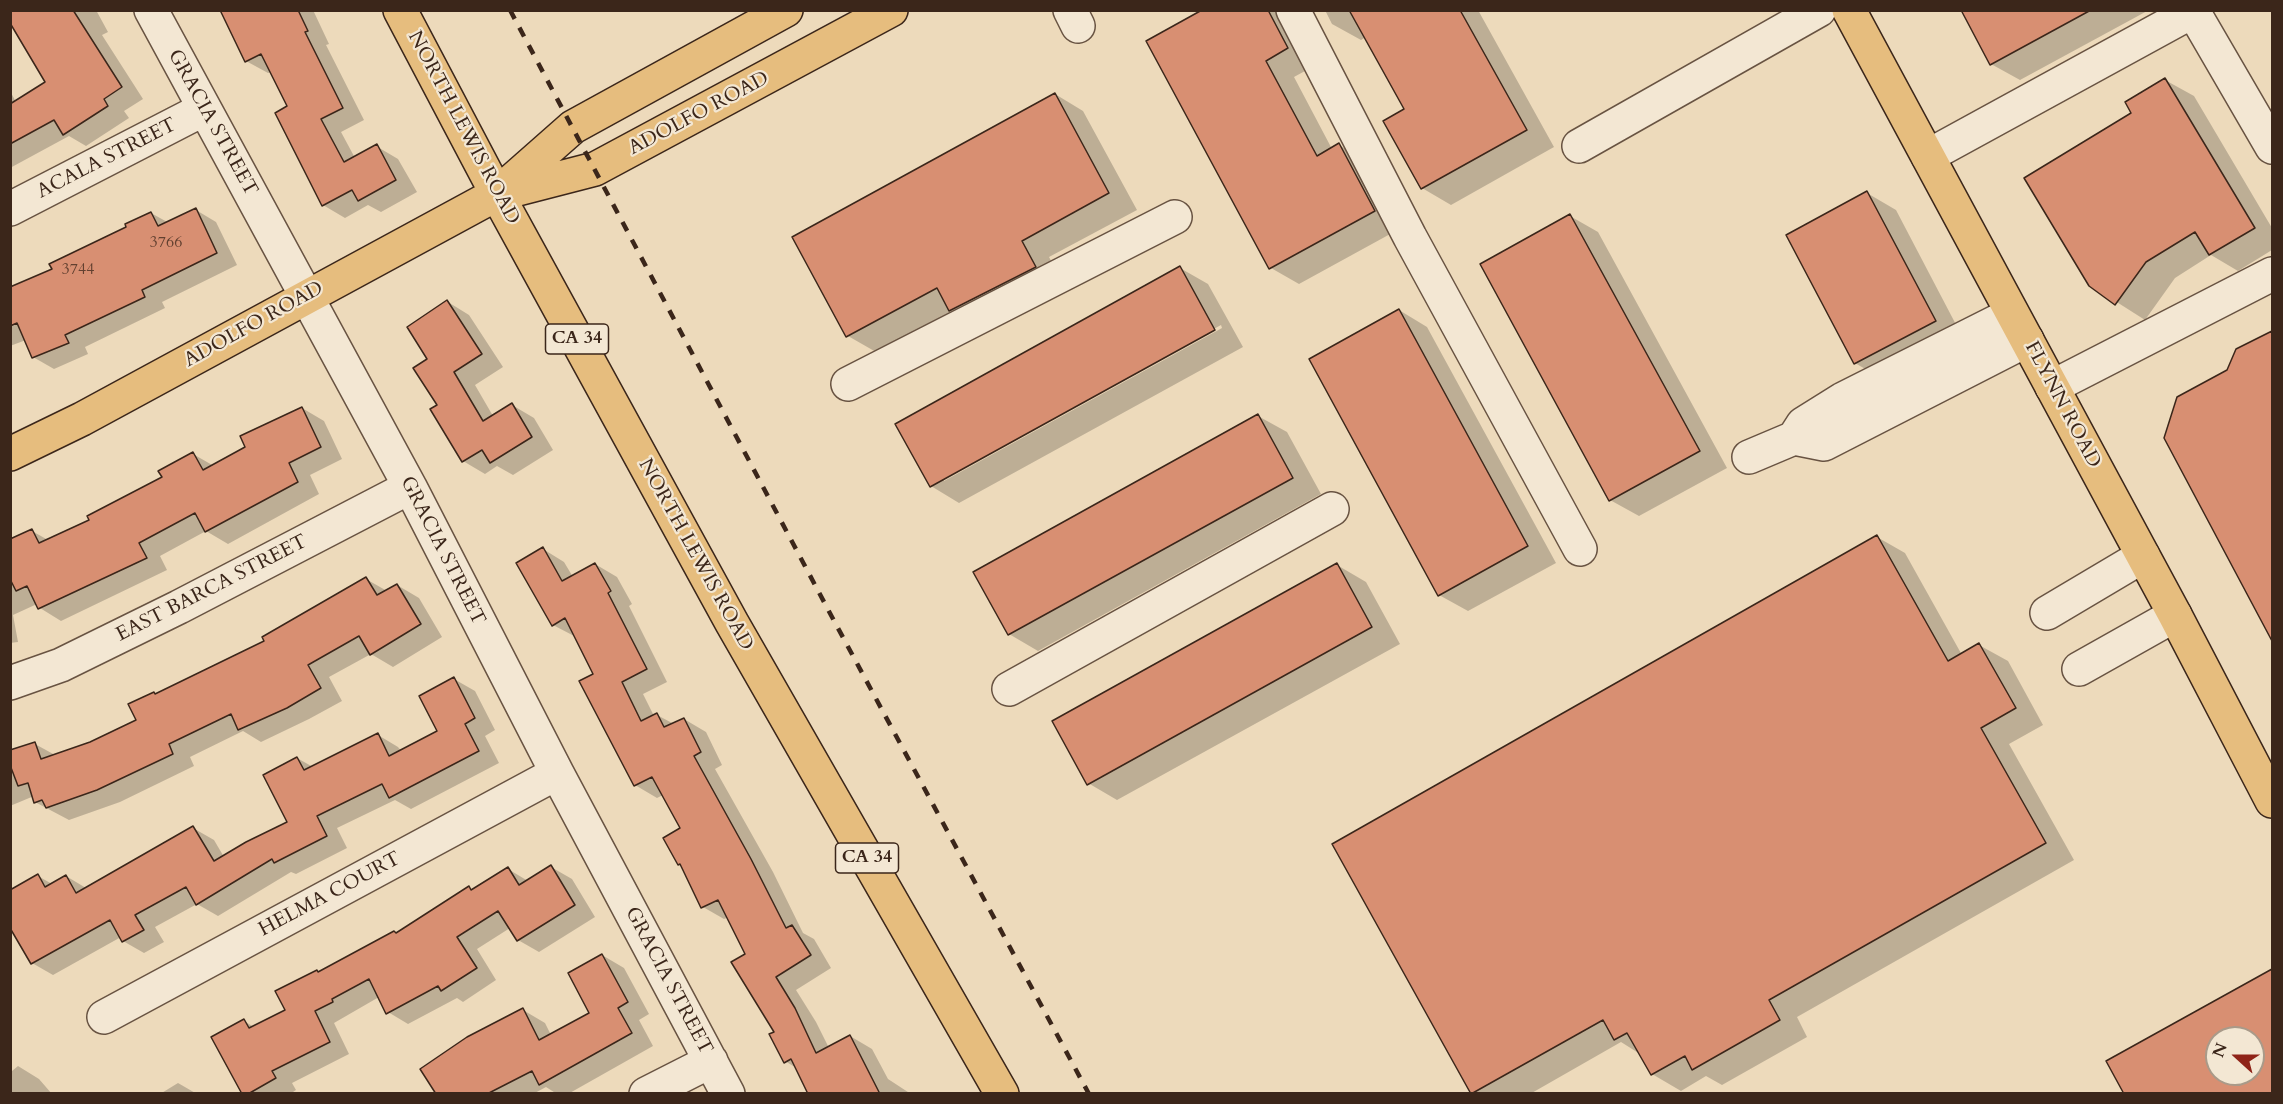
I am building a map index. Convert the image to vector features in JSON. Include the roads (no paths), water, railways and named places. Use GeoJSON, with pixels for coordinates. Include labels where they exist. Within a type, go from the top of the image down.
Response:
{"type":"FeatureCollection","features":[{"type":"Feature","properties":{"kind":"main road","name":"NORTH LEWIS ROAD"},"geometry":{"type":"LineString","coordinates":[[400,10],[497,194],[732,623],[1002,1094]]}},
{"type":"Feature","properties":{"kind":"main road","name":"ADOLFO ROAD"},"geometry":{"type":"LineString","coordinates":[[10,454],[82,419],[497,194],[573,127],[786,10]]}},
{"type":"Feature","properties":{"kind":"main road","name":"ADOLFO ROAD"},"geometry":{"type":"LineString","coordinates":[[497,194],[595,169],[891,10]]}},
{"type":"Feature","properties":{"kind":"main road","name":"FLYNN ROAD"},"geometry":{"type":"LineString","coordinates":[[1849,10],[2175,615],[2272,801]]}},
{"type":"Feature","properties":{"kind":"street","name":"GRACIA STREET"},"geometry":{"type":"LineString","coordinates":[[151,10],[410,487],[557,773],[728,1094]]}},
{"type":"Feature","properties":{"kind":"street"},"geometry":{"type":"LineString","coordinates":[[1293,10],[1410,237],[1580,549]]}},
{"type":"Feature","properties":{"kind":"street"},"geometry":{"type":"LineString","coordinates":[[1579,146],[1819,10]]}},
{"type":"Feature","properties":{"kind":"street"},"geometry":{"type":"LineString","coordinates":[[1928,156],[2194,11],[2272,147]]}},
{"type":"Feature","properties":{"kind":"street","name":"ACALA STREET"},"geometry":{"type":"LineString","coordinates":[[10,209],[204,109]]}},
{"type":"Feature","properties":{"kind":"street"},"geometry":{"type":"LineString","coordinates":[[848,384],[1175,217]]}},
{"type":"Feature","properties":{"kind":"street"},"geometry":{"type":"LineString","coordinates":[[2052,387],[2272,274]]}},
{"type":"Feature","properties":{"kind":"street"},"geometry":{"type":"LineString","coordinates":[[1749,457],[1794,438],[1824,444],[2019,327]]}},
{"type":"Feature","properties":{"kind":"street","name":"EAST BARCA STREET"},"geometry":{"type":"LineString","coordinates":[[10,683],[70,661],[410,487]]}},
{"type":"Feature","properties":{"kind":"street"},"geometry":{"type":"LineString","coordinates":[[1009,689],[1332,509]]}},
{"type":"Feature","properties":{"kind":"street"},"geometry":{"type":"LineString","coordinates":[[2047,613],[2143,556]]}},
{"type":"Feature","properties":{"kind":"street"},"geometry":{"type":"LineString","coordinates":[[2079,669],[2175,615]]}},
{"type":"Feature","properties":{"kind":"street","name":"HELMA COURT"},"geometry":{"type":"LineString","coordinates":[[104,1017],[557,773]]}},
{"type":"Feature","properties":{"kind":"street"},"geometry":{"type":"LineString","coordinates":[[646,1094],[711,1061]]}},
{"type":"Feature","properties":{"kind":"railway"},"geometry":{"type":"LineString","coordinates":[[510,10],[832,617],[1089,1094]]}}]}
